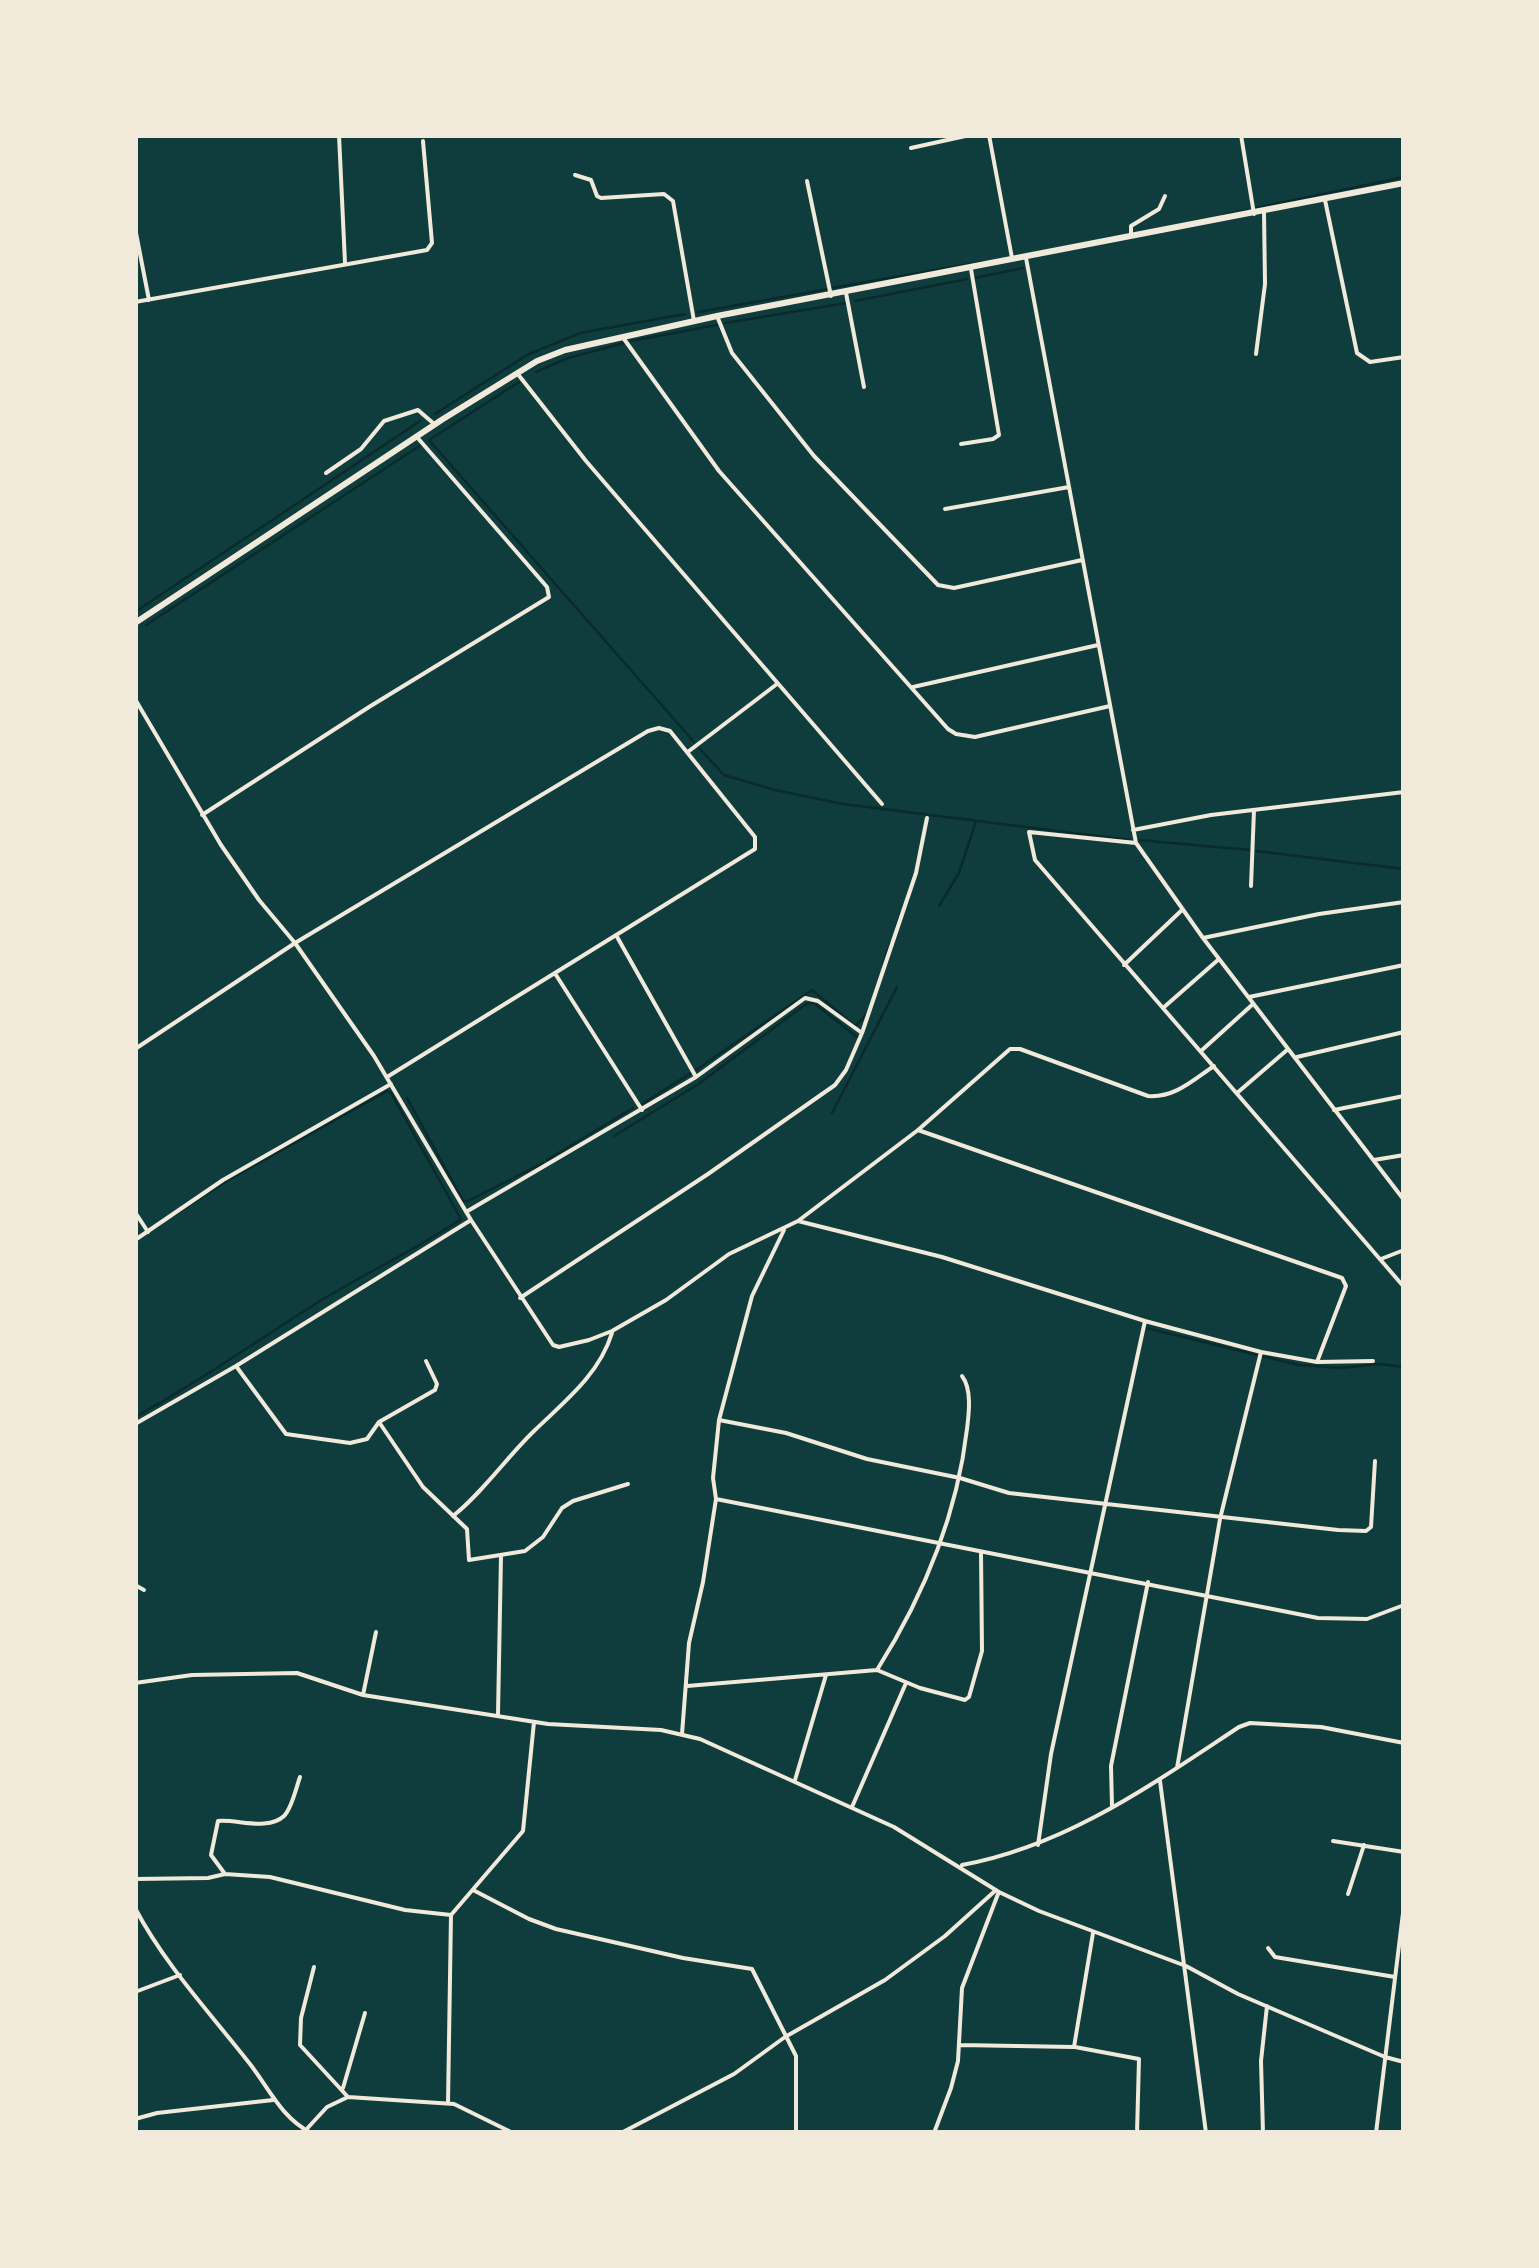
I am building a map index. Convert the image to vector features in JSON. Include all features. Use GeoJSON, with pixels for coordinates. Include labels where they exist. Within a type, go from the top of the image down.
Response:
{"type":"FeatureCollection","features":[{"type":"Feature","properties":{"kind":"main road"},"geometry":{"type":"LineString","coordinates":[[135,623],[434,424],[551,354],[693,320],[1404,183]]}},
{"type":"Feature","properties":{"kind":"street"},"geometry":{"type":"LineString","coordinates":[[338,135],[345,264]]}},
{"type":"Feature","properties":{"kind":"street"},"geometry":{"type":"LineString","coordinates":[[910,148],[970,135]]}},
{"type":"Feature","properties":{"kind":"street"},"geometry":{"type":"LineString","coordinates":[[989,135],[1013,261]]}},
{"type":"Feature","properties":{"kind":"street"},"geometry":{"type":"LineString","coordinates":[[1241,135],[1254,214]]}},
{"type":"Feature","properties":{"kind":"street"},"geometry":{"type":"LineString","coordinates":[[135,302],[430,248],[423,141]]}},
{"type":"Feature","properties":{"kind":"street"},"geometry":{"type":"LineString","coordinates":[[575,175],[591,180],[596,196],[601,198],[664,194],[673,201],[693,320]]}},
{"type":"Feature","properties":{"kind":"street"},"geometry":{"type":"LineString","coordinates":[[807,181],[831,296]]}},
{"type":"Feature","properties":{"kind":"street"},"geometry":{"type":"LineString","coordinates":[[1133,238],[1131,226],[1159,208],[1165,196]]}},
{"type":"Feature","properties":{"kind":"street"},"geometry":{"type":"LineString","coordinates":[[1326,200],[1357,353],[1370,362],[1404,356]]}},
{"type":"Feature","properties":{"kind":"street"},"geometry":{"type":"LineString","coordinates":[[1256,354],[1266,270],[1264,212]]}},
{"type":"Feature","properties":{"kind":"street"},"geometry":{"type":"LineString","coordinates":[[135,228],[149,300]]}},
{"type":"Feature","properties":{"kind":"street"},"geometry":{"type":"LineString","coordinates":[[1026,258],[1136,843],[1203,938],[1404,1200]]}},
{"type":"Feature","properties":{"kind":"street"},"geometry":{"type":"LineString","coordinates":[[961,444],[993,439],[998,434],[971,269]]}},
{"type":"Feature","properties":{"kind":"street"},"geometry":{"type":"LineString","coordinates":[[846,293],[864,387]]}},
{"type":"Feature","properties":{"kind":"street"},"geometry":{"type":"LineString","coordinates":[[717,316],[732,353],[790,426],[938,585],[954,588],[1082,560]]}},
{"type":"Feature","properties":{"kind":"street"},"geometry":{"type":"LineString","coordinates":[[622,336],[719,471],[948,729],[965,737],[1110,706]]}},
{"type":"Feature","properties":{"kind":"street"},"geometry":{"type":"LineString","coordinates":[[517,373],[586,461],[882,804]]}},
{"type":"Feature","properties":{"kind":"street"},"geometry":{"type":"LineString","coordinates":[[326,473],[361,449],[384,421],[418,410],[434,424]]}},
{"type":"Feature","properties":{"kind":"street"},"geometry":{"type":"LineString","coordinates":[[202,815],[549,597],[547,587],[416,436]]}},
{"type":"Feature","properties":{"kind":"street"},"geometry":{"type":"LineString","coordinates":[[945,509],[1069,488]]}},
{"type":"Feature","properties":{"kind":"street"},"geometry":{"type":"LineString","coordinates":[[913,687],[1098,645]]}},
{"type":"Feature","properties":{"kind":"street"},"geometry":{"type":"LineString","coordinates":[[688,752],[777,684]]}},
{"type":"Feature","properties":{"kind":"street"},"geometry":{"type":"LineString","coordinates":[[135,699],[202,815],[258,900],[295,943],[388,1078],[520,1298],[550,1343],[558,1348],[612,1331],[666,1300],[730,1254],[798,1221],[918,1130],[1010,1049],[1020,1049],[1148,1096],[1180,1090],[1214,1066]]}},
{"type":"Feature","properties":{"kind":"street"},"geometry":{"type":"LineString","coordinates":[[135,1049],[295,943],[648,731],[670,731],[756,838],[757,845],[388,1078]]}},
{"type":"Feature","properties":{"kind":"street"},"geometry":{"type":"LineString","coordinates":[[1133,830],[1254,810],[1404,792]]}},
{"type":"Feature","properties":{"kind":"street"},"geometry":{"type":"LineString","coordinates":[[1251,886],[1254,810]]}},
{"type":"Feature","properties":{"kind":"street"},"geometry":{"type":"LineString","coordinates":[[520,1298],[835,1085],[862,1033],[916,873],[927,818]]}},
{"type":"Feature","properties":{"kind":"street"},"geometry":{"type":"LineString","coordinates":[[1136,843],[1030,832],[1035,860],[1404,1288]]}},
{"type":"Feature","properties":{"kind":"street"},"geometry":{"type":"LineString","coordinates":[[1203,938],[1282,920],[1404,902]]}},
{"type":"Feature","properties":{"kind":"street"},"geometry":{"type":"LineString","coordinates":[[1124,964],[1182,910]]}},
{"type":"Feature","properties":{"kind":"street"},"geometry":{"type":"LineString","coordinates":[[616,935],[696,1077]]}},
{"type":"Feature","properties":{"kind":"street"},"geometry":{"type":"LineString","coordinates":[[1164,1008],[1219,958]]}},
{"type":"Feature","properties":{"kind":"street"},"geometry":{"type":"LineString","coordinates":[[1249,996],[1404,965]]}},
{"type":"Feature","properties":{"kind":"street"},"geometry":{"type":"LineString","coordinates":[[556,974],[642,1110]]}},
{"type":"Feature","properties":{"kind":"street"},"geometry":{"type":"LineString","coordinates":[[466,1212],[696,1077],[805,998],[818,1001],[862,1033]]}},
{"type":"Feature","properties":{"kind":"street"},"geometry":{"type":"LineString","coordinates":[[1201,1051],[1253,1003]]}},
{"type":"Feature","properties":{"kind":"street"},"geometry":{"type":"LineString","coordinates":[[1294,1058],[1404,1032]]}},
{"type":"Feature","properties":{"kind":"street"},"geometry":{"type":"LineString","coordinates":[[1237,1093],[1288,1049]]}},
{"type":"Feature","properties":{"kind":"street"},"geometry":{"type":"LineString","coordinates":[[135,1240],[223,1180],[392,1084]]}},
{"type":"Feature","properties":{"kind":"street"},"geometry":{"type":"LineString","coordinates":[[1334,1110],[1404,1096]]}},
{"type":"Feature","properties":{"kind":"street"},"geometry":{"type":"LineString","coordinates":[[918,1130],[1342,1278],[1346,1286],[1317,1362]]}},
{"type":"Feature","properties":{"kind":"street"},"geometry":{"type":"LineString","coordinates":[[1373,1160],[1404,1156]]}},
{"type":"Feature","properties":{"kind":"street"},"geometry":{"type":"LineString","coordinates":[[135,1212],[148,1232]]}},
{"type":"Feature","properties":{"kind":"street"},"geometry":{"type":"LineString","coordinates":[[135,1424],[471,1220]]}},
{"type":"Feature","properties":{"kind":"street"},"geometry":{"type":"LineString","coordinates":[[798,1221],[942,1257],[1145,1321],[1261,1352],[1317,1362],[1373,1361]]}},
{"type":"Feature","properties":{"kind":"street"},"geometry":{"type":"LineString","coordinates":[[682,1734],[689,1643],[716,1499],[719,1420],[752,1296],[784,1230]]}},
{"type":"Feature","properties":{"kind":"street"},"geometry":{"type":"LineString","coordinates":[[1381,1259],[1404,1250]]}},
{"type":"Feature","properties":{"kind":"street"},"geometry":{"type":"LineString","coordinates":[[1038,1845],[1051,1754],[1145,1321]]}},
{"type":"Feature","properties":{"kind":"street"},"geometry":{"type":"LineString","coordinates":[[452,1516],[574,1395],[605,1350],[612,1331]]}},
{"type":"Feature","properties":{"kind":"street"},"geometry":{"type":"LineString","coordinates":[[1177,1768],[1220,1518],[1261,1352]]}},
{"type":"Feature","properties":{"kind":"street"},"geometry":{"type":"LineString","coordinates":[[236,1366],[286,1434],[359,1442],[372,1435],[378,1422],[437,1387],[426,1360]]}},
{"type":"Feature","properties":{"kind":"street"},"geometry":{"type":"LineString","coordinates":[[877,1670],[902,1627],[948,1523],[960,1478],[968,1395],[962,1376]]}},
{"type":"Feature","properties":{"kind":"street"},"geometry":{"type":"LineString","coordinates":[[719,1420],[786,1433],[866,1459],[960,1478],[1009,1493],[1310,1528],[1369,1530],[1374,1461]]}},
{"type":"Feature","properties":{"kind":"street"},"geometry":{"type":"LineString","coordinates":[[378,1422],[423,1487],[470,1534],[469,1560],[501,1556],[535,1545],[562,1508],[628,1484]]}},
{"type":"Feature","properties":{"kind":"street"},"geometry":{"type":"LineString","coordinates":[[716,1499],[1301,1615],[1356,1620],[1404,1606]]}},
{"type":"Feature","properties":{"kind":"street"},"geometry":{"type":"LineString","coordinates":[[686,1686],[877,1670],[960,1700],[969,1697],[982,1651],[980,1553]]}},
{"type":"Feature","properties":{"kind":"street"},"geometry":{"type":"LineString","coordinates":[[498,1714],[501,1556]]}},
{"type":"Feature","properties":{"kind":"street"},"geometry":{"type":"LineString","coordinates":[[1112,1806],[1111,1766],[1148,1582]]}},
{"type":"Feature","properties":{"kind":"street"},"geometry":{"type":"LineString","coordinates":[[135,1585],[144,1590]]}},
{"type":"Feature","properties":{"kind":"street"},"geometry":{"type":"LineString","coordinates":[[363,1696],[376,1632]]}},
{"type":"Feature","properties":{"kind":"street"},"geometry":{"type":"LineString","coordinates":[[135,1682],[192,1675],[297,1672],[363,1696],[574,1728],[682,1734],[719,1746],[852,1807],[959,1865],[997,1891],[1093,1933],[1186,1966],[1209,1981],[1404,2062]]}},
{"type":"Feature","properties":{"kind":"street"},"geometry":{"type":"LineString","coordinates":[[795,1780],[826,1674]]}},
{"type":"Feature","properties":{"kind":"street"},"geometry":{"type":"LineString","coordinates":[[852,1807],[906,1682]]}},
{"type":"Feature","properties":{"kind":"street"},"geometry":{"type":"LineString","coordinates":[[448,2103],[450,1914],[523,1831],[534,1722]]}},
{"type":"Feature","properties":{"kind":"street"},"geometry":{"type":"LineString","coordinates":[[959,1865],[1004,1857],[1038,1845],[1160,1780],[1238,1727],[1250,1723],[1321,1727],[1404,1743]]}},
{"type":"Feature","properties":{"kind":"street"},"geometry":{"type":"LineString","coordinates":[[225,1874],[211,1855],[218,1821],[266,1822],[280,1818],[287,1811],[300,1778]]}},
{"type":"Feature","properties":{"kind":"street"},"geometry":{"type":"LineString","coordinates":[[1160,1780],[1206,2133]]}},
{"type":"Feature","properties":{"kind":"street"},"geometry":{"type":"LineString","coordinates":[[1333,1841],[1404,1852]]}},
{"type":"Feature","properties":{"kind":"street"},"geometry":{"type":"LineString","coordinates":[[1348,1894],[1364,1846]]}},
{"type":"Feature","properties":{"kind":"street"},"geometry":{"type":"LineString","coordinates":[[135,1880],[225,1874],[270,1877],[405,1910],[450,1914]]}},
{"type":"Feature","properties":{"kind":"street"},"geometry":{"type":"LineString","coordinates":[[473,1890],[556,1929],[683,1958],[752,1969],[794,2049],[796,2133]]}},
{"type":"Feature","properties":{"kind":"street"},"geometry":{"type":"LineString","coordinates":[[620,2133],[734,2074],[785,2037],[918,1958],[997,1891]]}},
{"type":"Feature","properties":{"kind":"street"},"geometry":{"type":"LineString","coordinates":[[934,2133],[952,2088],[960,2045],[962,1988],[997,1891]]}},
{"type":"Feature","properties":{"kind":"street"},"geometry":{"type":"LineString","coordinates":[[1376,2133],[1404,1905]]}},
{"type":"Feature","properties":{"kind":"street"},"geometry":{"type":"LineString","coordinates":[[135,1908],[180,1975],[258,2073],[273,2100],[306,2132],[327,2107],[348,2097],[460,2105],[513,2133]]}},
{"type":"Feature","properties":{"kind":"street"},"geometry":{"type":"LineString","coordinates":[[1074,2047],[1093,1933]]}},
{"type":"Feature","properties":{"kind":"street"},"geometry":{"type":"LineString","coordinates":[[1268,1948],[1274,1956],[1396,1977]]}},
{"type":"Feature","properties":{"kind":"street"},"geometry":{"type":"LineString","coordinates":[[314,1967],[307,1986],[299,2041],[348,2097]]}},
{"type":"Feature","properties":{"kind":"street"},"geometry":{"type":"LineString","coordinates":[[135,1992],[180,1975]]}},
{"type":"Feature","properties":{"kind":"street"},"geometry":{"type":"LineString","coordinates":[[1263,2133],[1261,2061],[1267,2006]]}},
{"type":"Feature","properties":{"kind":"street"},"geometry":{"type":"LineString","coordinates":[[344,2088],[365,2013]]}},
{"type":"Feature","properties":{"kind":"street"},"geometry":{"type":"LineString","coordinates":[[960,2045],[1074,2047],[1139,2059],[1136,2133]]}},
{"type":"Feature","properties":{"kind":"street"},"geometry":{"type":"LineString","coordinates":[[135,2119],[273,2100]]}},
{"type":"Feature","properties":{"kind":"waterway"},"geometry":{"type":"LineString","coordinates":[[1256,208],[1404,177]]}},
{"type":"Feature","properties":{"kind":"waterway"},"geometry":{"type":"LineString","coordinates":[[1224,215],[1247,210]]}},
{"type":"Feature","properties":{"kind":"waterway"},"geometry":{"type":"LineString","coordinates":[[831,288],[982,262]]}},
{"type":"Feature","properties":{"kind":"waterway"},"geometry":{"type":"LineString","coordinates":[[975,278],[1023,268]]}},
{"type":"Feature","properties":{"kind":"waterway"},"geometry":{"type":"LineString","coordinates":[[855,301],[967,279]]}},
{"type":"Feature","properties":{"kind":"waterway"},"geometry":{"type":"LineString","coordinates":[[698,312],[828,289]]}},
{"type":"Feature","properties":{"kind":"waterway"},"geometry":{"type":"LineString","coordinates":[[725,323],[847,303]]}},
{"type":"Feature","properties":{"kind":"waterway"},"geometry":{"type":"LineString","coordinates":[[435,414],[527,355],[580,333],[685,314]]}},
{"type":"Feature","properties":{"kind":"waterway"},"geometry":{"type":"LineString","coordinates":[[631,341],[717,325]]}},
{"type":"Feature","properties":{"kind":"waterway"},"geometry":{"type":"LineString","coordinates":[[536,372],[568,358],[624,343]]}},
{"type":"Feature","properties":{"kind":"waterway"},"geometry":{"type":"LineString","coordinates":[[429,440],[519,382]]}},
{"type":"Feature","properties":{"kind":"waterway"},"geometry":{"type":"LineString","coordinates":[[135,612],[420,421]]}},
{"type":"Feature","properties":{"kind":"waterway"},"geometry":{"type":"LineString","coordinates":[[429,440],[694,742]]}},
{"type":"Feature","properties":{"kind":"waterway"},"geometry":{"type":"LineString","coordinates":[[146,625],[421,445]]}},
{"type":"Feature","properties":{"kind":"waterway"},"geometry":{"type":"LineString","coordinates":[[700,749],[724,775],[775,790],[843,804],[1130,840]]}},
{"type":"Feature","properties":{"kind":"waterway"},"geometry":{"type":"LineString","coordinates":[[939,906],[959,873],[976,821]]}},
{"type":"Feature","properties":{"kind":"waterway"},"geometry":{"type":"LineString","coordinates":[[1139,840],[1250,850]]}},
{"type":"Feature","properties":{"kind":"waterway"},"geometry":{"type":"LineString","coordinates":[[1256,851],[1404,869]]}},
{"type":"Feature","properties":{"kind":"waterway"},"geometry":{"type":"LineString","coordinates":[[896,928],[901,912]]}},
{"type":"Feature","properties":{"kind":"waterway"},"geometry":{"type":"LineString","coordinates":[[883,965],[890,944]]}},
{"type":"Feature","properties":{"kind":"waterway"},"geometry":{"type":"LineString","coordinates":[[832,1113],[897,987]]}},
{"type":"Feature","properties":{"kind":"waterway"},"geometry":{"type":"LineString","coordinates":[[696,1070],[812,990],[855,1026],[866,1015]]}},
{"type":"Feature","properties":{"kind":"waterway"},"geometry":{"type":"LineString","coordinates":[[614,1136],[697,1085],[806,1004],[814,1003],[857,1037]]}},
{"type":"Feature","properties":{"kind":"waterway"},"geometry":{"type":"LineString","coordinates":[[642,1104],[691,1073]]}},
{"type":"Feature","properties":{"kind":"waterway"},"geometry":{"type":"LineString","coordinates":[[135,1417],[320,1301],[461,1219],[387,1091],[225,1182],[173,1216]]}},
{"type":"Feature","properties":{"kind":"waterway"},"geometry":{"type":"LineString","coordinates":[[407,1098],[463,1201],[543,1163]]}},
{"type":"Feature","properties":{"kind":"waterway"},"geometry":{"type":"LineString","coordinates":[[547,1160],[633,1108]]}},
{"type":"Feature","properties":{"kind":"waterway"},"geometry":{"type":"LineString","coordinates":[[1146,1328],[1299,1365],[1404,1367]]}}]}
